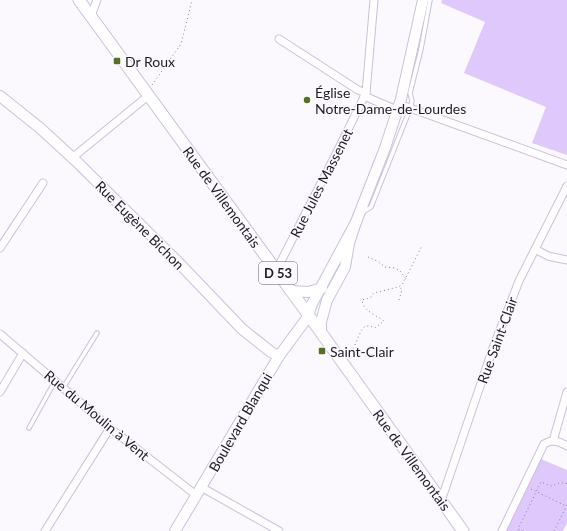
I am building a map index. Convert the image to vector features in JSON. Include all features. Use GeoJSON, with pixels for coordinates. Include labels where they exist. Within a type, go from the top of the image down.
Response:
{"type":"FeatureCollection","features":[{"type":"Feature","properties":{"kind":"main road","name":"Rue de Villemontais"},"geometry":{"type":"LineString","coordinates":[[79,0],[291,291],[463,531]]}},
{"type":"Feature","properties":{"kind":"street"},"geometry":{"type":"LineString","coordinates":[[91,16],[97,0]]}},
{"type":"Feature","properties":{"kind":"street","name":"Rue Jules Massenet"},"geometry":{"type":"LineString","coordinates":[[276,271],[365,94],[374,0]]}},
{"type":"Feature","properties":{"kind":"street"},"geometry":{"type":"LineString","coordinates":[[320,332],[327,300],[345,267],[349,243],[357,218],[385,148],[398,107],[423,0]]}},
{"type":"Feature","properties":{"kind":"street"},"geometry":{"type":"LineString","coordinates":[[280,39],[365,94],[398,107],[410,109],[567,165]]}},
{"type":"Feature","properties":{"kind":"street"},"geometry":{"type":"LineString","coordinates":[[72,158],[146,94]]}},
{"type":"Feature","properties":{"kind":"street","name":"Rue Eugène Bichon"},"geometry":{"type":"LineString","coordinates":[[0,96],[40,128],[72,158],[178,262],[242,329],[271,352],[279,356]]}},
{"type":"Feature","properties":{"kind":"street"},"geometry":{"type":"LineString","coordinates":[[0,248],[43,183]]}},
{"type":"Feature","properties":{"kind":"street","name":"Rue Saint-Clair"},"geometry":{"type":"LineString","coordinates":[[440,499],[443,495],[493,348],[519,281],[567,186]]}},
{"type":"Feature","properties":{"kind":"street"},"geometry":{"type":"LineString","coordinates":[[308,315],[312,304],[322,288],[357,218]]}},
{"type":"Feature","properties":{"kind":"street"},"geometry":{"type":"LineString","coordinates":[[535,249],[548,256],[567,260]]}},
{"type":"Feature","properties":{"kind":"street"},"geometry":{"type":"LineString","coordinates":[[291,291],[308,292],[322,288]]}},
{"type":"Feature","properties":{"kind":"street"},"geometry":{"type":"LineString","coordinates":[[308,315],[318,309],[327,300]]}},
{"type":"Feature","properties":{"kind":"street","name":"Boulevard Blanqui"},"geometry":{"type":"LineString","coordinates":[[175,531],[279,356],[308,315]]}},
{"type":"Feature","properties":{"kind":"street","name":"Rue du Moulin à Vent"},"geometry":{"type":"LineString","coordinates":[[0,334],[110,428],[198,491],[279,531]]}},
{"type":"Feature","properties":{"kind":"street"},"geometry":{"type":"LineString","coordinates":[[0,392],[23,353]]}},
{"type":"Feature","properties":{"kind":"street"},"geometry":{"type":"LineString","coordinates":[[553,441],[566,406],[567,392]]}},
{"type":"Feature","properties":{"kind":"street"},"geometry":{"type":"LineString","coordinates":[[45,531],[110,428]]}},
{"type":"Feature","properties":{"kind":"street"},"geometry":{"type":"LineString","coordinates":[[502,531],[544,444],[553,441],[567,446]]}},
{"type":"Feature","properties":{"kind":"lane"},"geometry":{"type":"LineString","coordinates":[[357,218],[371,207],[410,109],[412,101],[410,93],[421,49],[430,0]]}},
{"type":"Feature","properties":{"kind":"lane"},"geometry":{"type":"LineString","coordinates":[[63,388],[97,332]]}},
{"type":"Feature","properties":{"kind":"lane"},"geometry":{"type":"LineString","coordinates":[[29,428],[55,381]]}},
{"type":"Feature","properties":{"kind":"path"},"geometry":{"type":"LineString","coordinates":[[146,94],[181,44],[192,0]]}},
{"type":"Feature","properties":{"kind":"path"},"geometry":{"type":"LineString","coordinates":[[344,365],[348,361],[361,331],[365,326],[375,328],[384,321],[370,313],[362,303],[362,300],[370,298],[374,293],[400,286],[406,279],[422,246]]}},
{"type":"Feature","properties":{"kind":"path"},"geometry":{"type":"LineString","coordinates":[[368,257],[385,267],[395,268],[400,271],[406,279]]}},
{"type":"Feature","properties":{"kind":"path"},"geometry":{"type":"LineString","coordinates":[[400,286],[402,290],[400,300]]}},
{"type":"Feature","properties":{"kind":"path"},"geometry":{"type":"LineString","coordinates":[[523,531],[518,529],[541,482],[551,486],[559,483],[566,483],[567,485]]}},
{"type":"Feature","properties":{"kind":"path"},"geometry":{"type":"LineString","coordinates":[[523,485],[567,505],[554,531]]}},
{"type":"Feature","properties":{"kind":"shaded area"},"geometry":{"type":"Polygon","coordinates":[[[442,0],[567,0],[567,155],[532,143],[546,107],[464,73],[485,22],[441,3],[442,0]]]}},
{"type":"Feature","properties":{"kind":"shaded area"},"geometry":{"type":"Polygon","coordinates":[[[541,459],[567,470],[567,523],[563,531],[506,531],[541,459]]]}},
{"type":"Feature","properties":{"kind":"place","name":"Dr Roux"},"geometry":{"type":"Point","coordinates":[117,61]}},
{"type":"Feature","properties":{"kind":"place","name":"Église Notre-Dame-de-Lourdes"},"geometry":{"type":"Point","coordinates":[307,100]}},
{"type":"Feature","properties":{"kind":"place","name":"Saint-Clair"},"geometry":{"type":"Point","coordinates":[322,351]}}]}
